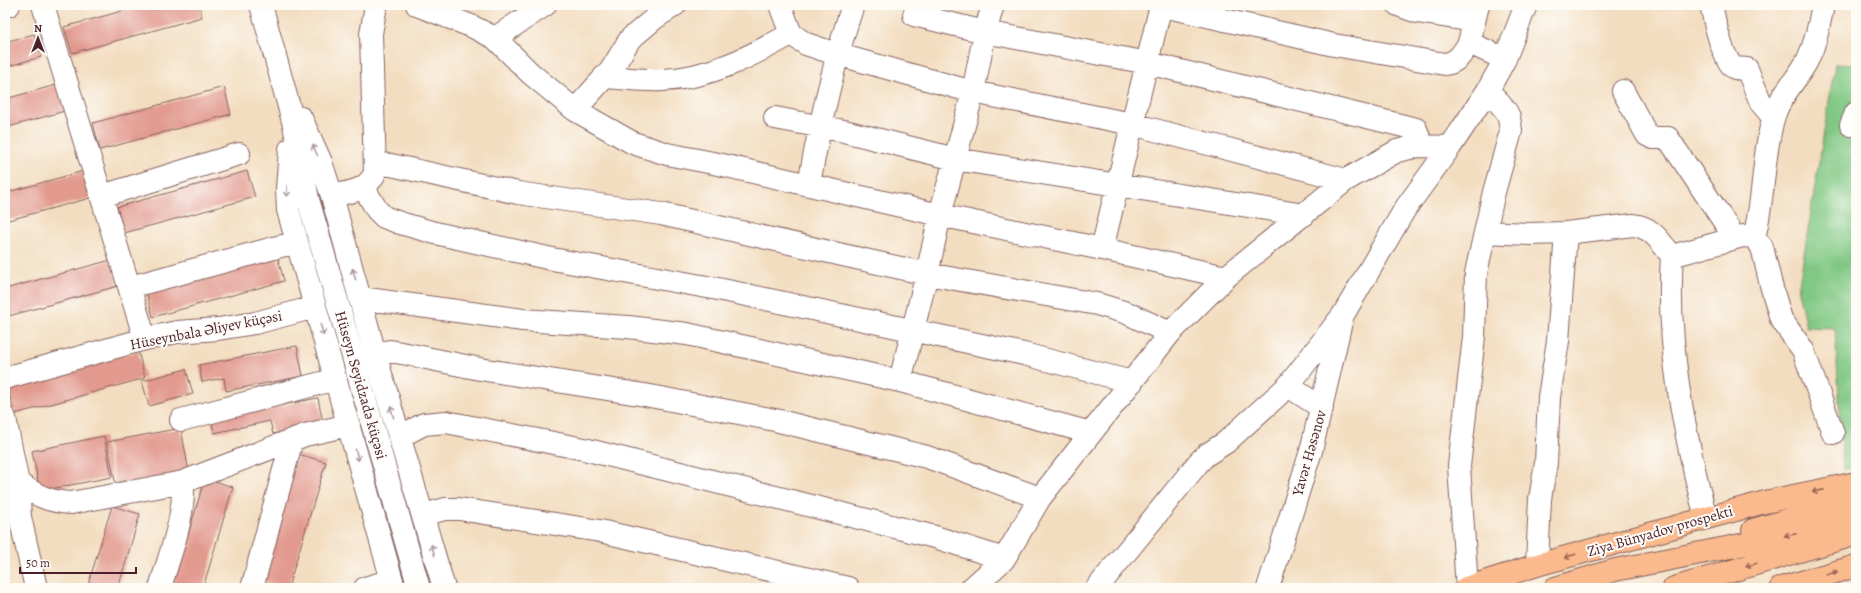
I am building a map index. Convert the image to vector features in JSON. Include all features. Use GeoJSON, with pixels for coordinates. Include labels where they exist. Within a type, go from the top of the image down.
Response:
{"type":"FeatureCollection","features":[{"type":"Feature","properties":{"kind":"main road","name":"Ziya Bünyadov prospekti"},"geometry":{"type":"LineString","coordinates":[[1467,588],[1537,565],[1765,502],[1856,483]]}},
{"type":"Feature","properties":{"kind":"main road"},"geometry":{"type":"LineString","coordinates":[[1615,570],[1856,500]]}},
{"type":"Feature","properties":{"kind":"main road","name":"Ziya Bünyadov prospekti"},"geometry":{"type":"LineString","coordinates":[[1555,588],[1615,570],[1856,522]]}},
{"type":"Feature","properties":{"kind":"main road"},"geometry":{"type":"LineString","coordinates":[[1674,588],[1856,534]]}},
{"type":"Feature","properties":{"kind":"main road"},"geometry":{"type":"LineString","coordinates":[[1781,588],[1856,566]]}},
{"type":"Feature","properties":{"kind":"street"},"geometry":{"type":"LineString","coordinates":[[5,6],[9,5]]}},
{"type":"Feature","properties":{"kind":"street"},"geometry":{"type":"LineString","coordinates":[[43,5],[146,339]]}},
{"type":"Feature","properties":{"kind":"street"},"geometry":{"type":"LineString","coordinates":[[261,5],[280,69],[321,162],[332,196],[375,354],[444,588]]}},
{"type":"Feature","properties":{"kind":"street"},"geometry":{"type":"LineString","coordinates":[[332,196],[364,188],[372,180],[375,173],[371,34],[376,5]]}},
{"type":"Feature","properties":{"kind":"street"},"geometry":{"type":"LineString","coordinates":[[417,5],[471,26],[495,38],[530,72],[575,110],[640,145],[667,154],[809,184],[940,215],[1226,277]]}},
{"type":"Feature","properties":{"kind":"street"},"geometry":{"type":"LineString","coordinates":[[495,38],[545,5]]}},
{"type":"Feature","properties":{"kind":"street"},"geometry":{"type":"LineString","coordinates":[[575,110],[611,70],[630,39],[655,18],[675,5]]}},
{"type":"Feature","properties":{"kind":"street"},"geometry":{"type":"LineString","coordinates":[[780,5],[792,34],[806,44],[836,54],[973,92],[1132,124],[1346,180]]}},
{"type":"Feature","properties":{"kind":"street"},"geometry":{"type":"LineString","coordinates":[[809,184],[819,126],[836,54],[853,5]]}},
{"type":"Feature","properties":{"kind":"street"},"geometry":{"type":"LineString","coordinates":[[900,381],[940,215],[973,92],[985,32],[993,5]]}},
{"type":"Feature","properties":{"kind":"street"},"geometry":{"type":"LineString","coordinates":[[1102,249],[1161,5],[1334,45],[1445,64],[1454,63],[1461,56],[1469,43],[1476,13],[1417,12],[1398,5]]}},
{"type":"Feature","properties":{"kind":"street"},"geometry":{"type":"LineString","coordinates":[[1097,588],[1199,462],[1206,455],[1225,443],[1288,386],[1343,315],[1405,208],[1450,147],[1488,90],[1505,59],[1526,5]]}},
{"type":"Feature","properties":{"kind":"street"},"geometry":{"type":"LineString","coordinates":[[1672,256],[1744,238],[1760,215],[1765,162],[1773,117],[1779,102],[1795,80],[1816,41],[1823,5]]}},
{"type":"Feature","properties":{"kind":"street"},"geometry":{"type":"LineString","coordinates":[[1712,9],[1719,41],[1730,64],[1735,68],[1747,69],[1761,103],[1773,117]]}},
{"type":"Feature","properties":{"kind":"street"},"geometry":{"type":"LineString","coordinates":[[914,15],[985,32],[1148,63],[1416,129],[1419,137],[1418,146]]}},
{"type":"Feature","properties":{"kind":"street"},"geometry":{"type":"LineString","coordinates":[[604,77],[663,80],[711,72],[748,58],[792,34]]}},
{"type":"Feature","properties":{"kind":"street"},"geometry":{"type":"LineString","coordinates":[[1469,43],[1505,59]]}},
{"type":"Feature","properties":{"kind":"street"},"geometry":{"type":"LineString","coordinates":[[280,69],[290,144],[286,200],[296,242],[393,584],[365,588]]}},
{"type":"Feature","properties":{"kind":"street","name":"Hüseyn Seyidzadə küçəsi"},"geometry":{"type":"LineString","coordinates":[[280,69],[294,125],[306,191],[419,588]]}},
{"type":"Feature","properties":{"kind":"street"},"geometry":{"type":"LineString","coordinates":[[1467,588],[1459,466],[1474,337],[1476,272],[1511,131],[1509,117],[1506,111],[1488,90]]}},
{"type":"Feature","properties":{"kind":"street"},"geometry":{"type":"LineString","coordinates":[[1624,91],[1647,136],[1653,138],[1668,138],[1744,238],[1762,247],[1771,285],[1782,320],[1803,350],[1833,432]]}},
{"type":"Feature","properties":{"kind":"street"},"geometry":{"type":"LineString","coordinates":[[775,118],[844,131],[955,159],[1304,215]]}},
{"type":"Feature","properties":{"kind":"street"},"geometry":{"type":"LineString","coordinates":[[972,588],[1004,559],[1040,498],[1090,432],[1132,382],[1170,333],[1226,277],[1346,180],[1397,151],[1418,146],[1450,147]]}},
{"type":"Feature","properties":{"kind":"street"},"geometry":{"type":"LineString","coordinates":[[102,196],[239,154]]}},
{"type":"Feature","properties":{"kind":"street"},"geometry":{"type":"LineString","coordinates":[[375,164],[391,165],[518,193],[661,214],[927,274],[1097,304],[1127,313],[1170,333]]}},
{"type":"Feature","properties":{"kind":"street"},"geometry":{"type":"LineString","coordinates":[[364,188],[377,210],[384,216],[400,223],[436,233],[552,259],[718,288],[1024,354],[1132,382]]}},
{"type":"Feature","properties":{"kind":"street"},"geometry":{"type":"LineString","coordinates":[[1485,232],[1529,234],[1633,225],[1644,226],[1652,232],[1672,256],[1670,289],[1674,360],[1692,456],[1706,518]]}},
{"type":"Feature","properties":{"kind":"street"},"geometry":{"type":"LineString","coordinates":[[1537,565],[1540,499],[1546,463],[1549,397],[1558,341],[1566,232]]}},
{"type":"Feature","properties":{"kind":"street"},"geometry":{"type":"LineString","coordinates":[[130,287],[296,242]]}},
{"type":"Feature","properties":{"kind":"street"},"geometry":{"type":"LineString","coordinates":[[360,298],[523,320],[628,327],[687,334],[900,381],[1090,432]]}},
{"type":"Feature","properties":{"kind":"street","name":"Hüseynbala Əliyev küçəsi"},"geometry":{"type":"LineString","coordinates":[[5,378],[146,339],[177,332],[218,329],[255,323],[315,307]]}},
{"type":"Feature","properties":{"kind":"street","name":"Yavər Həsənov"},"geometry":{"type":"LineString","coordinates":[[1268,588],[1311,451],[1343,315]]}},
{"type":"Feature","properties":{"kind":"street"},"geometry":{"type":"LineString","coordinates":[[375,354],[390,352],[407,354],[480,369],[644,395],[775,420],[927,457],[1040,498]]}},
{"type":"Feature","properties":{"kind":"street"},"geometry":{"type":"LineString","coordinates":[[181,420],[336,379]]}},
{"type":"Feature","properties":{"kind":"street"},"geometry":{"type":"LineString","coordinates":[[1288,386],[1322,408]]}},
{"type":"Feature","properties":{"kind":"street"},"geometry":{"type":"LineString","coordinates":[[5,418],[18,483],[20,517],[36,588]]}},
{"type":"Feature","properties":{"kind":"street"},"geometry":{"type":"LineString","coordinates":[[399,437],[424,424],[446,422],[584,448],[936,537],[1004,559]]}},
{"type":"Feature","properties":{"kind":"street"},"geometry":{"type":"LineString","coordinates":[[18,483],[32,493],[55,502],[71,503],[183,482],[292,440],[349,425]]}},
{"type":"Feature","properties":{"kind":"street"},"geometry":{"type":"LineString","coordinates":[[252,588],[292,440]]}},
{"type":"Feature","properties":{"kind":"street"},"geometry":{"type":"LineString","coordinates":[[160,588],[181,516],[184,497],[183,482]]}},
{"type":"Feature","properties":{"kind":"street"},"geometry":{"type":"LineString","coordinates":[[423,515],[445,509],[459,509],[600,531],[848,588]]}},
{"type":"Feature","properties":{"kind":"green space"},"geometry":{"type":"Polygon","coordinates":[[[1856,56],[1856,466],[1843,470],[1835,328],[1806,327],[1798,291],[1835,64],[1854,65],[1856,56]]]}},
{"type":"Feature","properties":{"kind":"building"},"geometry":{"type":"Polygon","coordinates":[[[144,5],[199,5],[202,17],[72,53],[64,27],[144,5]]]}},
{"type":"Feature","properties":{"kind":"building"},"geometry":{"type":"Polygon","coordinates":[[[34,34],[41,57],[5,67],[5,42],[34,34]]]}},
{"type":"Feature","properties":{"kind":"building"},"geometry":{"type":"Polygon","coordinates":[[[60,84],[68,110],[5,128],[5,99],[60,84]]]}},
{"type":"Feature","properties":{"kind":"building"},"geometry":{"type":"Polygon","coordinates":[[[224,87],[231,114],[100,150],[93,123],[224,87]]]}},
{"type":"Feature","properties":{"kind":"building"},"geometry":{"type":"Polygon","coordinates":[[[87,170],[94,197],[5,221],[5,193],[87,170]]]}},
{"type":"Feature","properties":{"kind":"building"},"geometry":{"type":"Polygon","coordinates":[[[247,171],[255,197],[124,233],[117,207],[247,171]]]}},
{"type":"Feature","properties":{"kind":"building"},"geometry":{"type":"Polygon","coordinates":[[[277,255],[284,281],[153,317],[146,291],[277,255]]]}},
{"type":"Feature","properties":{"kind":"building"},"geometry":{"type":"Polygon","coordinates":[[[111,260],[118,286],[5,317],[5,289],[111,260]]]}},
{"type":"Feature","properties":{"kind":"building"},"geometry":{"type":"Polygon","coordinates":[[[297,346],[303,376],[226,391],[224,378],[202,382],[199,365],[297,346]]]}},
{"type":"Feature","properties":{"kind":"building"},"geometry":{"type":"Polygon","coordinates":[[[138,351],[145,378],[15,414],[7,387],[138,351]]]}},
{"type":"Feature","properties":{"kind":"building"},"geometry":{"type":"Polygon","coordinates":[[[186,369],[193,394],[149,406],[142,381],[186,369]]]}},
{"type":"Feature","properties":{"kind":"building"},"geometry":{"type":"Polygon","coordinates":[[[318,398],[323,423],[273,434],[270,421],[214,433],[211,419],[318,398]]]}},
{"type":"Feature","properties":{"kind":"building"},"geometry":{"type":"Polygon","coordinates":[[[181,428],[189,472],[116,486],[107,442],[181,428]]]}},
{"type":"Feature","properties":{"kind":"building"},"geometry":{"type":"Polygon","coordinates":[[[104,436],[112,477],[40,491],[32,451],[104,436]]]}},
{"type":"Feature","properties":{"kind":"building"},"geometry":{"type":"Polygon","coordinates":[[[298,454],[326,462],[288,588],[284,588],[259,581],[298,454]]]}},
{"type":"Feature","properties":{"kind":"building"},"geometry":{"type":"Polygon","coordinates":[[[205,478],[233,487],[203,588],[172,588],[205,478]]]}},
{"type":"Feature","properties":{"kind":"building"},"geometry":{"type":"Polygon","coordinates":[[[112,506],[140,514],[118,588],[87,588],[112,506]]]}}]}
